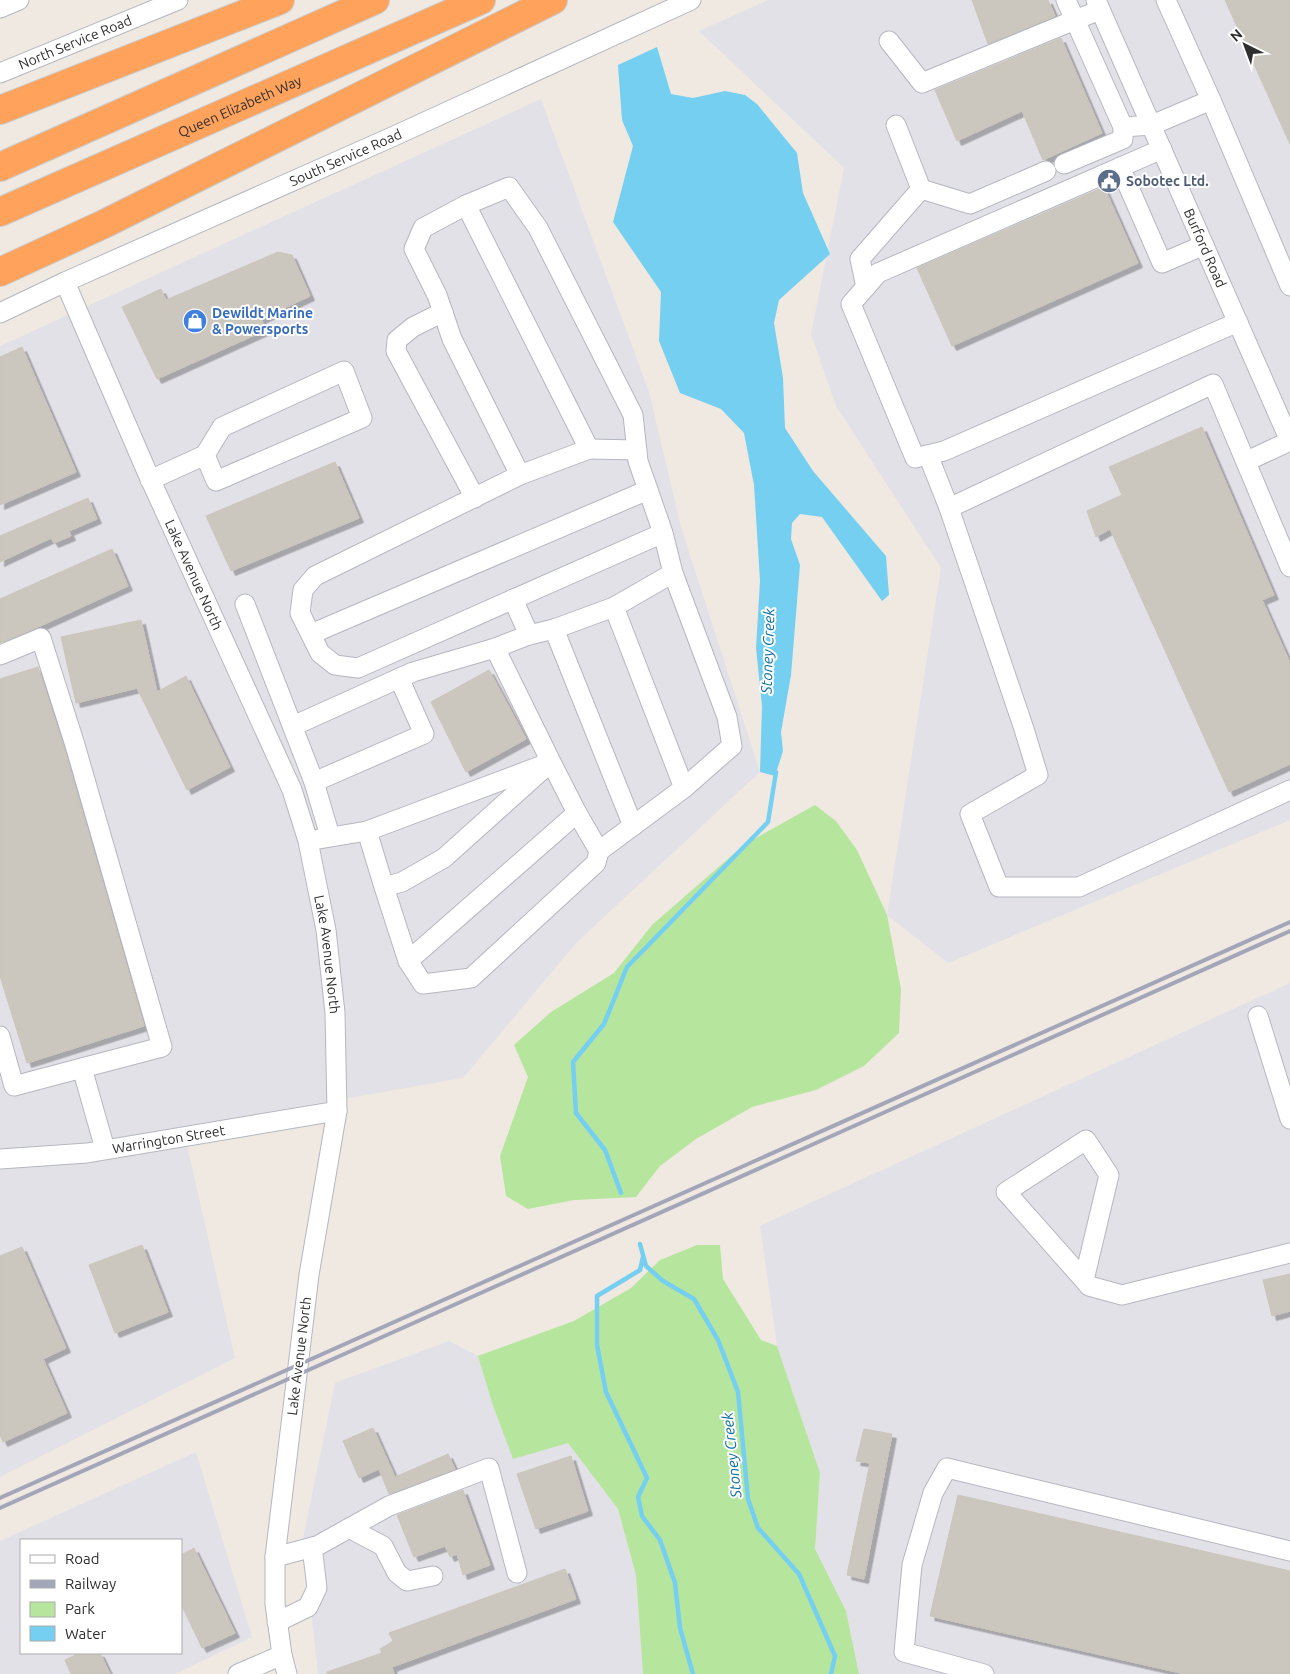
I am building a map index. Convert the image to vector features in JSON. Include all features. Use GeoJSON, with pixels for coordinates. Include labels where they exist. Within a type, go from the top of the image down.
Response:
{"type":"FeatureCollection","features":[{"type":"Feature","properties":{"kind":"highway"},"geometry":{"type":"LineString","coordinates":[[0,110],[280,0]]}},
{"type":"Feature","properties":{"kind":"highway"},"geometry":{"type":"LineString","coordinates":[[0,167],[375,0]]}},
{"type":"Feature","properties":{"kind":"highway","name":"Queen Elizabeth Way"},"geometry":{"type":"LineString","coordinates":[[0,212],[481,0]]}},
{"type":"Feature","properties":{"kind":"highway"},"geometry":{"type":"LineString","coordinates":[[0,272],[104,224],[553,0]]}},
{"type":"Feature","properties":{"kind":"street"},"geometry":{"type":"LineString","coordinates":[[0,8],[19,0]]}},
{"type":"Feature","properties":{"kind":"street","name":"North Service Road"},"geometry":{"type":"LineString","coordinates":[[0,73],[178,0]]}},
{"type":"Feature","properties":{"kind":"street","name":"South Service Road"},"geometry":{"type":"LineString","coordinates":[[0,313],[691,0]]}},
{"type":"Feature","properties":{"kind":"street"},"geometry":{"type":"LineString","coordinates":[[1064,164],[1123,139],[1123,127],[1066,0]]}},
{"type":"Feature","properties":{"kind":"street"},"geometry":{"type":"LineString","coordinates":[[1166,0],[1211,100],[1290,286]]}},
{"type":"Feature","properties":{"kind":"street"},"geometry":{"type":"LineString","coordinates":[[889,40],[922,83],[1075,20],[1098,5]]}},
{"type":"Feature","properties":{"kind":"street","name":"Burford Road"},"geometry":{"type":"LineString","coordinates":[[1098,5],[1290,441]]}},
{"type":"Feature","properties":{"kind":"street"},"geometry":{"type":"LineString","coordinates":[[1123,127],[1152,125],[1211,100]]}},
{"type":"Feature","properties":{"kind":"street"},"geometry":{"type":"LineString","coordinates":[[896,125],[921,189]]}},
{"type":"Feature","properties":{"kind":"street"},"geometry":{"type":"LineString","coordinates":[[1162,149],[878,273],[851,304],[915,458],[953,447],[1238,322]]}},
{"type":"Feature","properties":{"kind":"street"},"geometry":{"type":"LineString","coordinates":[[1120,167],[1162,263],[1204,245]]}},
{"type":"Feature","properties":{"kind":"street"},"geometry":{"type":"LineString","coordinates":[[921,189],[970,204],[1046,171]]}},
{"type":"Feature","properties":{"kind":"street"},"geometry":{"type":"LineString","coordinates":[[367,831],[408,962],[423,984],[471,978],[596,863],[599,851],[684,788],[732,746],[727,717],[673,573],[663,533],[638,461],[633,415],[538,228],[509,187],[466,205],[424,228],[414,249],[437,295],[452,339],[520,475]]}},
{"type":"Feature","properties":{"kind":"street"},"geometry":{"type":"LineString","coordinates":[[866,287],[860,259],[921,189]]}},
{"type":"Feature","properties":{"kind":"street"},"geometry":{"type":"LineString","coordinates":[[466,205],[589,449]]}},
{"type":"Feature","properties":{"kind":"street","name":"Lake Avenue North"},"geometry":{"type":"LineString","coordinates":[[65,282],[150,480],[292,790],[308,841],[326,930],[335,1013],[337,1111],[309,1275],[275,1557],[275,1604],[282,1654],[287,1674]]}},
{"type":"Feature","properties":{"kind":"street"},"geometry":{"type":"LineString","coordinates":[[443,312],[413,327],[397,340],[396,351],[475,498]]}},
{"type":"Feature","properties":{"kind":"street"},"geometry":{"type":"LineString","coordinates":[[150,480],[205,455],[222,427],[344,371],[362,418],[216,480],[205,455]]}},
{"type":"Feature","properties":{"kind":"street"},"geometry":{"type":"LineString","coordinates":[[949,508],[1213,384],[1290,567]]}},
{"type":"Feature","properties":{"kind":"street"},"geometry":{"type":"LineString","coordinates":[[1247,461],[1290,441]]}},
{"type":"Feature","properties":{"kind":"street"},"geometry":{"type":"LineString","coordinates":[[637,450],[589,449],[520,475],[315,576],[304,590],[300,613],[320,653],[335,665],[358,668],[663,533]]}},
{"type":"Feature","properties":{"kind":"street"},"geometry":{"type":"LineString","coordinates":[[928,455],[949,508],[1038,775],[970,814],[999,887],[1079,887],[1290,790]]}},
{"type":"Feature","properties":{"kind":"street"},"geometry":{"type":"LineString","coordinates":[[311,634],[648,490]]}},
{"type":"Feature","properties":{"kind":"street"},"geometry":{"type":"LineString","coordinates":[[293,726],[413,672],[495,648],[529,635],[554,630],[614,607],[673,573]]}},
{"type":"Feature","properties":{"kind":"street"},"geometry":{"type":"LineString","coordinates":[[513,599],[529,635]]}},
{"type":"Feature","properties":{"kind":"street"},"geometry":{"type":"LineString","coordinates":[[245,604],[314,782],[330,836]]}},
{"type":"Feature","properties":{"kind":"street"},"geometry":{"type":"LineString","coordinates":[[614,607],[684,788]]}},
{"type":"Feature","properties":{"kind":"street"},"geometry":{"type":"LineString","coordinates":[[554,630],[633,826]]}},
{"type":"Feature","properties":{"kind":"street"},"geometry":{"type":"LineString","coordinates":[[0,655],[41,638],[78,754],[162,1047],[14,1086],[0,1036]]}},
{"type":"Feature","properties":{"kind":"street"},"geometry":{"type":"LineString","coordinates":[[495,648],[577,813],[599,851]]}},
{"type":"Feature","properties":{"kind":"street"},"geometry":{"type":"LineString","coordinates":[[245,684],[272,672]]}},
{"type":"Feature","properties":{"kind":"street"},"geometry":{"type":"LineString","coordinates":[[314,782],[424,734],[399,678]]}},
{"type":"Feature","properties":{"kind":"street"},"geometry":{"type":"LineString","coordinates":[[257,711],[284,703]]}},
{"type":"Feature","properties":{"kind":"street"},"geometry":{"type":"LineString","coordinates":[[308,841],[367,831],[551,762]]}},
{"type":"Feature","properties":{"kind":"street"},"geometry":{"type":"LineString","coordinates":[[384,887],[402,882],[444,858],[551,762]]}},
{"type":"Feature","properties":{"kind":"street"},"geometry":{"type":"LineString","coordinates":[[408,962],[577,813]]}},
{"type":"Feature","properties":{"kind":"street"},"geometry":{"type":"LineString","coordinates":[[1258,1016],[1290,1119]]}},
{"type":"Feature","properties":{"kind":"street"},"geometry":{"type":"LineString","coordinates":[[82,1068],[105,1150]]}},
{"type":"Feature","properties":{"kind":"street","name":"Warrington Street"},"geometry":{"type":"LineString","coordinates":[[0,1159],[87,1153],[337,1111]]}},
{"type":"Feature","properties":{"kind":"street"},"geometry":{"type":"LineString","coordinates":[[1084,1280],[1109,1175],[1086,1140],[1006,1192],[1089,1286],[1122,1296],[1290,1253]]}},
{"type":"Feature","properties":{"kind":"street"},"geometry":{"type":"LineString","coordinates":[[275,1557],[312,1547],[389,1506],[489,1468],[517,1573]]}},
{"type":"Feature","properties":{"kind":"street"},"geometry":{"type":"LineString","coordinates":[[984,1674],[904,1652],[912,1565],[934,1493],[947,1468],[1290,1551]]}},
{"type":"Feature","properties":{"kind":"street"},"geometry":{"type":"LineString","coordinates":[[349,1528],[383,1546],[397,1573],[407,1582],[433,1576]]}},
{"type":"Feature","properties":{"kind":"street"},"geometry":{"type":"LineString","coordinates":[[277,1622],[308,1607],[317,1588],[312,1547]]}},
{"type":"Feature","properties":{"kind":"street"},"geometry":{"type":"LineString","coordinates":[[238,1674],[282,1654]]}},
{"type":"Feature","properties":{"kind":"shaded area"},"geometry":{"type":"Polygon","coordinates":[[[768,0],[1290,0],[1290,820],[948,963],[887,915],[941,568],[836,406],[811,334],[844,168],[699,31],[768,0]]]}},
{"type":"Feature","properties":{"kind":"shaded area"},"geometry":{"type":"Polygon","coordinates":[[[541,99],[649,392],[681,527],[760,772],[577,942],[463,1078],[183,1127],[235,1358],[0,1477],[0,346],[541,99]]]}},
{"type":"Feature","properties":{"kind":"shaded area"},"geometry":{"type":"Polygon","coordinates":[[[1290,983],[1290,1674],[859,1674],[846,1611],[815,1549],[820,1473],[777,1346],[760,1226],[1290,983]]]}},
{"type":"Feature","properties":{"kind":"shaded area"},"geometry":{"type":"Polygon","coordinates":[[[449,1341],[478,1356],[492,1403],[513,1459],[568,1442],[618,1509],[636,1575],[643,1674],[318,1674],[303,1538],[335,1383],[449,1341]]]}},
{"type":"Feature","properties":{"kind":"shaded area"},"geometry":{"type":"Polygon","coordinates":[[[196,1452],[252,1637],[175,1674],[0,1674],[0,1541],[196,1452]]]}},
{"type":"Feature","properties":{"kind":"green space"},"geometry":{"type":"Polygon","coordinates":[[[815,805],[836,821],[857,850],[887,915],[901,989],[899,1033],[864,1066],[816,1090],[752,1107],[696,1139],[660,1166],[636,1197],[574,1200],[528,1209],[506,1196],[500,1156],[528,1077],[514,1045],[551,1012],[614,973],[652,925],[745,844],[815,805]]]}},
{"type":"Feature","properties":{"kind":"green space"},"geometry":{"type":"Polygon","coordinates":[[[697,1245],[720,1245],[723,1279],[761,1340],[777,1346],[820,1473],[815,1549],[846,1611],[859,1674],[643,1674],[636,1575],[618,1509],[568,1443],[513,1459],[492,1403],[478,1356],[574,1321],[631,1288],[660,1260],[697,1245]]]}},
{"type":"Feature","properties":{"kind":"water"},"geometry":{"type":"Polygon","coordinates":[[[657,47],[671,94],[693,98],[725,91],[745,95],[757,104],[797,153],[803,193],[830,254],[779,300],[774,323],[783,378],[785,428],[813,471],[886,556],[889,595],[882,601],[822,517],[800,514],[792,523],[791,539],[800,565],[791,675],[781,732],[783,751],[775,776],[760,772],[762,706],[756,648],[760,581],[754,485],[744,433],[721,409],[680,393],[659,341],[661,292],[613,222],[633,146],[622,120],[618,65],[657,47]]]}},
{"type":"Feature","properties":{"kind":"building"},"geometry":{"type":"Polygon","coordinates":[[[972,0],[1048,0],[1055,16],[988,44],[972,0]]]}},
{"type":"Feature","properties":{"kind":"building"},"geometry":{"type":"Polygon","coordinates":[[[1225,0],[1290,0],[1290,144],[1225,0]]]}},
{"type":"Feature","properties":{"kind":"building"},"geometry":{"type":"Polygon","coordinates":[[[1061,38],[1102,133],[1043,160],[1022,111],[957,141],[935,90],[1061,38]]]}},
{"type":"Feature","properties":{"kind":"building"},"geometry":{"type":"Polygon","coordinates":[[[1104,187],[1138,263],[952,346],[917,268],[1104,187]]]}},
{"type":"Feature","properties":{"kind":"building","name":"Dewildt Marine & Powersports"},"geometry":{"type":"Polygon","coordinates":[[[278,252],[292,255],[310,296],[261,319],[266,330],[157,379],[122,307],[161,289],[166,300],[278,252]]]}},
{"type":"Feature","properties":{"kind":"building"},"geometry":{"type":"Polygon","coordinates":[[[22,347],[76,472],[0,505],[0,357],[22,347]]]}},
{"type":"Feature","properties":{"kind":"building"},"geometry":{"type":"Polygon","coordinates":[[[1202,427],[1274,595],[1262,600],[1290,663],[1290,764],[1229,792],[1110,529],[1096,537],[1087,511],[1122,495],[1109,467],[1202,427]]]}},
{"type":"Feature","properties":{"kind":"building"},"geometry":{"type":"Polygon","coordinates":[[[335,462],[359,518],[231,571],[206,516],[335,462]]]}},
{"type":"Feature","properties":{"kind":"building"},"geometry":{"type":"Polygon","coordinates":[[[88,498],[97,519],[69,531],[71,536],[54,543],[51,538],[0,562],[0,536],[88,498]]]}},
{"type":"Feature","properties":{"kind":"building"},"geometry":{"type":"Polygon","coordinates":[[[112,549],[128,586],[0,643],[0,599],[112,549]]]}},
{"type":"Feature","properties":{"kind":"building"},"geometry":{"type":"Polygon","coordinates":[[[141,620],[157,692],[186,676],[230,767],[187,790],[137,688],[76,703],[61,637],[141,620]]]}},
{"type":"Feature","properties":{"kind":"building"},"geometry":{"type":"Polygon","coordinates":[[[38,667],[64,748],[144,1026],[27,1063],[0,976],[0,679],[38,667]]]}},
{"type":"Feature","properties":{"kind":"building"},"geometry":{"type":"Polygon","coordinates":[[[489,670],[526,739],[466,772],[431,702],[489,670]]]}},
{"type":"Feature","properties":{"kind":"building"},"geometry":{"type":"Polygon","coordinates":[[[142,1245],[168,1312],[115,1333],[89,1265],[142,1245]]]}},
{"type":"Feature","properties":{"kind":"building"},"geometry":{"type":"Polygon","coordinates":[[[22,1247],[66,1348],[43,1359],[67,1413],[3,1442],[0,1435],[0,1256],[22,1247]]]}},
{"type":"Feature","properties":{"kind":"building"},"geometry":{"type":"Polygon","coordinates":[[[1290,1274],[1290,1311],[1272,1316],[1263,1280],[1290,1274]]]}},
{"type":"Feature","properties":{"kind":"building"},"geometry":{"type":"Polygon","coordinates":[[[373,1428],[395,1477],[448,1454],[455,1469],[389,1494],[379,1469],[359,1478],[343,1441],[373,1428]]]}},
{"type":"Feature","properties":{"kind":"building"},"geometry":{"type":"Polygon","coordinates":[[[864,1429],[892,1434],[864,1579],[847,1575],[870,1463],[856,1461],[864,1429]]]}},
{"type":"Feature","properties":{"kind":"building"},"geometry":{"type":"Polygon","coordinates":[[[571,1456],[588,1511],[536,1529],[517,1474],[571,1456]]]}},
{"type":"Feature","properties":{"kind":"building"},"geometry":{"type":"Polygon","coordinates":[[[463,1490],[490,1565],[463,1575],[457,1554],[450,1557],[445,1546],[414,1557],[397,1515],[463,1490]]]}},
{"type":"Feature","properties":{"kind":"building"},"geometry":{"type":"Polygon","coordinates":[[[958,1495],[1290,1571],[1290,1674],[1185,1674],[930,1616],[958,1495]]]}},
{"type":"Feature","properties":{"kind":"building"},"geometry":{"type":"Polygon","coordinates":[[[194,1548],[235,1633],[202,1648],[182,1606],[182,1554],[194,1548]]]}},
{"type":"Feature","properties":{"kind":"building"},"geometry":{"type":"Polygon","coordinates":[[[565,1569],[576,1599],[392,1667],[394,1674],[327,1674],[327,1672],[382,1653],[380,1649],[393,1641],[389,1633],[565,1569]]]}},
{"type":"Feature","properties":{"kind":"building"},"geometry":{"type":"Polygon","coordinates":[[[78,1654],[100,1654],[110,1674],[71,1674],[65,1660],[78,1654]]]}},
{"type":"Feature","properties":{"kind":"waterway","name":"Stoney Creek"},"geometry":{"type":"LineString","coordinates":[[621,1193],[605,1150],[576,1113],[573,1062],[604,1024],[627,967],[768,822],[776,772]]}},
{"type":"Feature","properties":{"kind":"waterway","name":"Stoney Creek"},"geometry":{"type":"LineString","coordinates":[[640,1244],[646,1266],[663,1281],[694,1299],[718,1340],[738,1392],[748,1499],[758,1528],[799,1574],[835,1656],[831,1674]]}},
{"type":"Feature","properties":{"kind":"waterway"},"geometry":{"type":"LineString","coordinates":[[643,1257],[640,1270],[597,1296],[597,1345],[606,1392],[647,1478],[638,1497],[642,1516],[660,1540],[675,1583],[680,1628],[693,1674]]}},
{"type":"Feature","properties":{"kind":"railway"},"geometry":{"type":"LineString","coordinates":[[0,1498],[1290,922]]}},
{"type":"Feature","properties":{"kind":"railway"},"geometry":{"type":"LineString","coordinates":[[0,1508],[1290,931]]}},
{"type":"Feature","properties":{"kind":"place","name":"Sobotec Ltd."},"geometry":{"type":"Point","coordinates":[1109,181]}},
{"type":"Feature","properties":{"kind":"place","name":"Dewildt Marine & Powersports"},"geometry":{"type":"Point","coordinates":[195,321]}}]}
